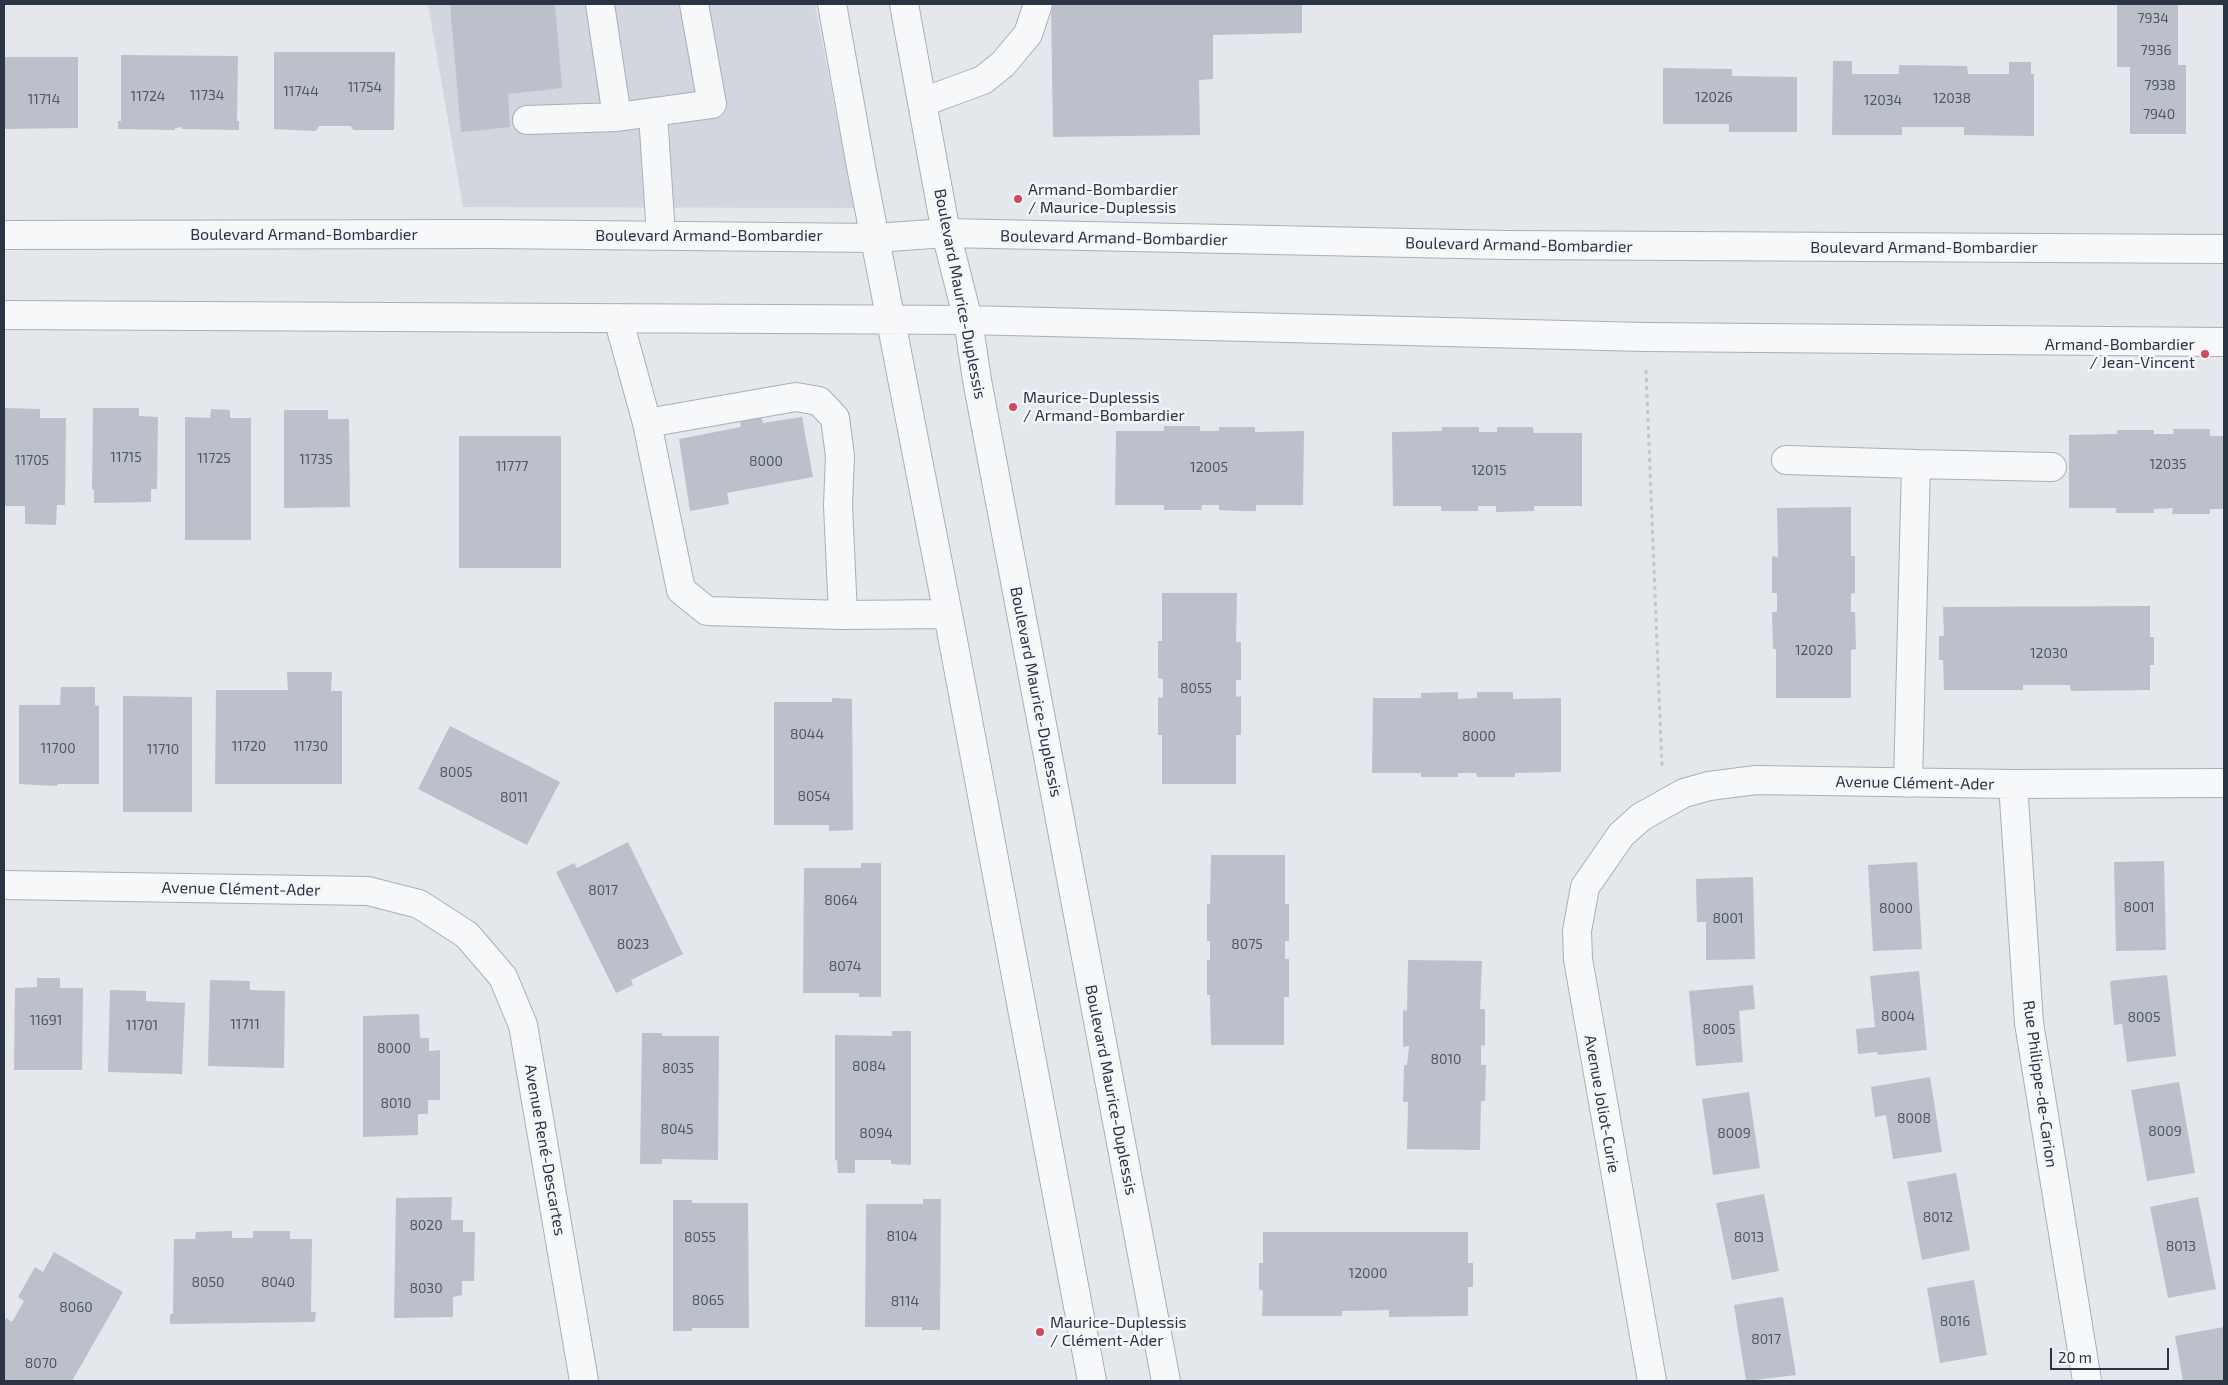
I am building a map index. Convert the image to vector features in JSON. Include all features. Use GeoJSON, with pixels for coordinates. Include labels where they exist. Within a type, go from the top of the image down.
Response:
{"type":"FeatureCollection","features":[{"type":"Feature","properties":{"kind":"street"},"geometry":{"type":"LineString","coordinates":[[600,4],[617,117]]}},
{"type":"Feature","properties":{"kind":"street"},"geometry":{"type":"LineString","coordinates":[[527,120],[652,114],[712,104],[694,4]]}},
{"type":"Feature","properties":{"kind":"street"},"geometry":{"type":"LineString","coordinates":[[832,4],[1092,1381]]}},
{"type":"Feature","properties":{"kind":"street","name":"Boulevard Maurice-Duplessis"},"geometry":{"type":"LineString","coordinates":[[904,4],[946,233],[968,320],[977,380],[1166,1381]]}},
{"type":"Feature","properties":{"kind":"street"},"geometry":{"type":"LineString","coordinates":[[923,102],[983,80],[1004,64],[1028,34],[1038,4]]}},
{"type":"Feature","properties":{"kind":"street"},"geometry":{"type":"LineString","coordinates":[[652,114],[661,236]]}},
{"type":"Feature","properties":{"kind":"street","name":"Boulevard Armand-Bombardier"},"geometry":{"type":"LineString","coordinates":[[4,235],[875,238],[946,233],[1506,245],[2224,249]]}},
{"type":"Feature","properties":{"kind":"street"},"geometry":{"type":"LineString","coordinates":[[4,315],[968,320],[1645,337],[2224,342]]}},
{"type":"Feature","properties":{"kind":"street"},"geometry":{"type":"LineString","coordinates":[[618,318],[647,423],[681,590],[707,611],[842,615],[948,614]]}},
{"type":"Feature","properties":{"kind":"street"},"geometry":{"type":"LineString","coordinates":[[647,423],[796,397],[819,401],[835,418],[840,456],[838,505],[842,615]]}},
{"type":"Feature","properties":{"kind":"street"},"geometry":{"type":"LineString","coordinates":[[1786,460],[2052,467]]}},
{"type":"Feature","properties":{"kind":"street"},"geometry":{"type":"LineString","coordinates":[[1908,782],[1916,464]]}},
{"type":"Feature","properties":{"kind":"street","name":"Avenue Clément-Ader"},"geometry":{"type":"LineString","coordinates":[[1620,836],[1641,817],[1684,793],[1709,786],[1756,780],[2013,784],[2224,783]]}},
{"type":"Feature","properties":{"kind":"street","name":"Rue Philippe-de-Carion"},"geometry":{"type":"LineString","coordinates":[[2013,784],[2029,1023],[2087,1381]]}},
{"type":"Feature","properties":{"kind":"street","name":"Avenue Joliot-Curie"},"geometry":{"type":"LineString","coordinates":[[1620,836],[1585,887],[1577,931],[1578,959],[1652,1381]]}},
{"type":"Feature","properties":{"kind":"street","name":"Avenue Clément-Ader"},"geometry":{"type":"LineString","coordinates":[[4,885],[368,890],[419,904],[467,935]]}},
{"type":"Feature","properties":{"kind":"street","name":"Avenue René-Descartes"},"geometry":{"type":"LineString","coordinates":[[467,935],[504,977],[523,1025],[584,1381]]}},
{"type":"Feature","properties":{"kind":"path"},"geometry":{"type":"LineString","coordinates":[[1645,337],[1663,804]]}},
{"type":"Feature","properties":{"kind":"shaded area"},"geometry":{"type":"Polygon","coordinates":[[[428,4],[815,4],[854,208],[463,207],[428,4]]]}},
{"type":"Feature","properties":{"kind":"building"},"geometry":{"type":"Polygon","coordinates":[[[450,4],[555,4],[562,88],[508,94],[510,127],[461,132],[450,4]]]}},
{"type":"Feature","properties":{"kind":"building"},"geometry":{"type":"Polygon","coordinates":[[[1051,4],[1302,4],[1302,33],[1213,35],[1213,79],[1199,80],[1200,135],[1053,137],[1051,4]]]}},
{"type":"Feature","properties":{"kind":"building"},"geometry":{"type":"Polygon","coordinates":[[[2117,4],[2178,4],[2178,65],[2186,65],[2186,134],[2130,134],[2130,67],[2117,67],[2117,4]]]}},
{"type":"Feature","properties":{"kind":"building"},"geometry":{"type":"Polygon","coordinates":[[[274,52],[395,52],[394,130],[353,130],[351,126],[319,126],[316,131],[274,129],[274,52]]]}},
{"type":"Feature","properties":{"kind":"building"},"geometry":{"type":"Polygon","coordinates":[[[121,55],[238,56],[237,121],[239,121],[239,130],[182,129],[182,127],[175,128],[175,130],[118,129],[118,121],[121,121],[121,55]]]}},
{"type":"Feature","properties":{"kind":"building"},"geometry":{"type":"Polygon","coordinates":[[[4,57],[78,57],[78,128],[4,129],[4,57]]]}},
{"type":"Feature","properties":{"kind":"building"},"geometry":{"type":"Polygon","coordinates":[[[1833,61],[1852,61],[1852,74],[1899,74],[1899,65],[1967,66],[1968,74],[2009,74],[2009,62],[2031,62],[2031,74],[2034,74],[2034,136],[1964,135],[1964,127],[1902,127],[1902,135],[1832,135],[1833,61]]]}},
{"type":"Feature","properties":{"kind":"building"},"geometry":{"type":"Polygon","coordinates":[[[1663,68],[1732,69],[1732,76],[1797,77],[1797,132],[1729,132],[1729,124],[1663,124],[1663,68]]]}},
{"type":"Feature","properties":{"kind":"building"},"geometry":{"type":"Polygon","coordinates":[[[4,408],[40,409],[40,418],[66,418],[65,505],[57,505],[56,525],[25,524],[25,506],[4,506],[4,408]]]}},
{"type":"Feature","properties":{"kind":"building"},"geometry":{"type":"Polygon","coordinates":[[[93,408],[139,408],[139,416],[158,417],[157,489],[151,489],[151,502],[94,503],[94,489],[92,490],[93,408]]]}},
{"type":"Feature","properties":{"kind":"building"},"geometry":{"type":"Polygon","coordinates":[[[211,409],[230,410],[230,418],[251,418],[251,540],[185,540],[185,417],[210,418],[211,409]]]}},
{"type":"Feature","properties":{"kind":"building"},"geometry":{"type":"Polygon","coordinates":[[[284,410],[328,410],[328,419],[349,419],[350,507],[284,508],[284,410]]]}},
{"type":"Feature","properties":{"kind":"building"},"geometry":{"type":"Polygon","coordinates":[[[761,416],[763,423],[802,417],[813,477],[727,493],[729,504],[690,511],[679,439],[741,427],[740,420],[761,416]]]}},
{"type":"Feature","properties":{"kind":"building"},"geometry":{"type":"Polygon","coordinates":[[[1164,426],[1200,426],[1200,431],[1219,431],[1219,427],[1255,427],[1255,432],[1304,431],[1303,505],[1256,505],[1256,511],[1242,511],[1219,510],[1219,505],[1202,505],[1201,510],[1164,510],[1164,505],[1115,505],[1116,431],[1164,431],[1164,426]]]}},
{"type":"Feature","properties":{"kind":"building"},"geometry":{"type":"Polygon","coordinates":[[[1442,427],[1479,427],[1479,432],[1497,432],[1497,427],[1533,427],[1534,433],[1582,433],[1582,506],[1534,506],[1534,511],[1496,512],[1496,506],[1478,506],[1478,511],[1441,511],[1441,506],[1393,506],[1392,432],[1442,431],[1442,427]]]}},
{"type":"Feature","properties":{"kind":"building"},"geometry":{"type":"Polygon","coordinates":[[[2173,429],[2210,429],[2210,436],[2224,436],[2224,509],[2210,509],[2210,514],[2172,514],[2173,508],[2154,509],[2154,513],[2116,513],[2116,508],[2069,508],[2069,435],[2117,434],[2117,430],[2154,430],[2154,434],[2174,434],[2173,429]]]}},
{"type":"Feature","properties":{"kind":"building"},"geometry":{"type":"Polygon","coordinates":[[[459,436],[561,436],[561,568],[459,568],[459,436]]]}},
{"type":"Feature","properties":{"kind":"building"},"geometry":{"type":"Polygon","coordinates":[[[1851,507],[1851,556],[1855,556],[1855,593],[1851,594],[1851,612],[1855,612],[1856,649],[1851,650],[1851,698],[1776,698],[1776,649],[1773,649],[1772,612],[1777,612],[1777,593],[1772,593],[1772,556],[1778,557],[1777,508],[1851,507]]]}},
{"type":"Feature","properties":{"kind":"building"},"geometry":{"type":"Polygon","coordinates":[[[1162,593],[1237,593],[1236,642],[1241,642],[1241,680],[1236,680],[1236,697],[1241,696],[1241,735],[1236,735],[1236,784],[1162,784],[1162,735],[1158,735],[1158,697],[1163,698],[1163,679],[1158,678],[1158,641],[1162,641],[1162,593]]]}},
{"type":"Feature","properties":{"kind":"building"},"geometry":{"type":"Polygon","coordinates":[[[2150,606],[2150,637],[2154,637],[2154,665],[2150,665],[2150,690],[2071,691],[2070,685],[2023,685],[2023,690],[1944,690],[1943,660],[1939,660],[1939,636],[1944,636],[1943,607],[2150,606]]]}},
{"type":"Feature","properties":{"kind":"building"},"geometry":{"type":"Polygon","coordinates":[[[287,672],[332,672],[331,691],[342,691],[342,784],[215,784],[216,690],[288,690],[287,672]]]}},
{"type":"Feature","properties":{"kind":"building"},"geometry":{"type":"Polygon","coordinates":[[[61,687],[95,687],[95,705],[99,706],[99,784],[58,784],[57,786],[19,784],[19,705],[60,705],[61,687]]]}},
{"type":"Feature","properties":{"kind":"building"},"geometry":{"type":"Polygon","coordinates":[[[1458,692],[1458,699],[1477,698],[1477,692],[1513,692],[1513,699],[1561,698],[1561,772],[1515,773],[1515,777],[1477,777],[1476,773],[1458,773],[1458,777],[1421,777],[1421,773],[1372,773],[1373,698],[1421,698],[1421,693],[1458,692]]]}},
{"type":"Feature","properties":{"kind":"building"},"geometry":{"type":"Polygon","coordinates":[[[123,696],[192,697],[192,812],[123,812],[123,696]]]}},
{"type":"Feature","properties":{"kind":"building"},"geometry":{"type":"Polygon","coordinates":[[[832,698],[852,699],[853,830],[829,831],[829,825],[774,825],[774,702],[832,702],[832,698]]]}},
{"type":"Feature","properties":{"kind":"building"},"geometry":{"type":"Polygon","coordinates":[[[450,726],[560,782],[527,845],[418,789],[450,726]]]}},
{"type":"Feature","properties":{"kind":"building"},"geometry":{"type":"Polygon","coordinates":[[[628,842],[683,954],[631,980],[633,985],[616,993],[556,872],[574,863],[577,868],[628,842]]]}},
{"type":"Feature","properties":{"kind":"building"},"geometry":{"type":"Polygon","coordinates":[[[1211,855],[1285,855],[1285,904],[1289,904],[1289,941],[1285,941],[1285,959],[1289,959],[1289,997],[1284,997],[1284,1045],[1211,1045],[1210,995],[1207,995],[1207,960],[1210,960],[1210,941],[1207,941],[1207,904],[1210,904],[1211,855]]]}},
{"type":"Feature","properties":{"kind":"building"},"geometry":{"type":"Polygon","coordinates":[[[2164,861],[2166,950],[2116,951],[2114,862],[2164,861]]]}},
{"type":"Feature","properties":{"kind":"building"},"geometry":{"type":"Polygon","coordinates":[[[1917,862],[1922,949],[1873,951],[1868,865],[1917,862]]]}},
{"type":"Feature","properties":{"kind":"building"},"geometry":{"type":"Polygon","coordinates":[[[861,863],[881,863],[881,997],[859,997],[859,993],[803,993],[804,868],[861,868],[861,863]]]}},
{"type":"Feature","properties":{"kind":"building"},"geometry":{"type":"Polygon","coordinates":[[[1753,877],[1755,959],[1706,960],[1706,922],[1697,922],[1696,879],[1753,877]]]}},
{"type":"Feature","properties":{"kind":"building"},"geometry":{"type":"Polygon","coordinates":[[[1408,960],[1482,961],[1480,1009],[1485,1009],[1485,1046],[1481,1045],[1481,1065],[1486,1065],[1485,1101],[1481,1101],[1480,1150],[1407,1149],[1408,1102],[1403,1102],[1404,1065],[1407,1065],[1409,1046],[1403,1047],[1403,1010],[1407,1011],[1408,960]]]}},
{"type":"Feature","properties":{"kind":"building"},"geometry":{"type":"Polygon","coordinates":[[[1919,971],[1927,1050],[1878,1055],[1877,1052],[1858,1054],[1856,1029],[1875,1027],[1870,976],[1919,971]]]}},
{"type":"Feature","properties":{"kind":"building"},"geometry":{"type":"Polygon","coordinates":[[[2167,975],[2176,1056],[2127,1062],[2122,1024],[2114,1025],[2110,981],[2167,975]]]}},
{"type":"Feature","properties":{"kind":"building"},"geometry":{"type":"Polygon","coordinates":[[[37,978],[60,978],[60,988],[83,988],[82,1070],[14,1070],[15,988],[37,987],[37,978]]]}},
{"type":"Feature","properties":{"kind":"building"},"geometry":{"type":"Polygon","coordinates":[[[210,980],[250,981],[250,990],[285,991],[284,1068],[208,1066],[210,980]]]}},
{"type":"Feature","properties":{"kind":"building"},"geometry":{"type":"Polygon","coordinates":[[[1753,985],[1755,1009],[1739,1011],[1743,1062],[1696,1066],[1689,991],[1753,985]]]}},
{"type":"Feature","properties":{"kind":"building"},"geometry":{"type":"Polygon","coordinates":[[[110,990],[146,991],[146,1001],[185,1003],[182,1074],[108,1072],[110,990]]]}},
{"type":"Feature","properties":{"kind":"building"},"geometry":{"type":"Polygon","coordinates":[[[419,1014],[420,1038],[429,1038],[429,1051],[440,1050],[440,1100],[428,1100],[428,1114],[418,1114],[418,1135],[363,1137],[363,1016],[419,1014]]]}},
{"type":"Feature","properties":{"kind":"building"},"geometry":{"type":"Polygon","coordinates":[[[892,1031],[911,1031],[911,1165],[891,1164],[891,1160],[855,1160],[855,1173],[838,1173],[837,1160],[835,1160],[835,1035],[892,1036],[892,1031]]]}},
{"type":"Feature","properties":{"kind":"building"},"geometry":{"type":"Polygon","coordinates":[[[642,1033],[662,1033],[662,1036],[719,1036],[718,1160],[662,1159],[662,1164],[640,1164],[642,1033]]]}},
{"type":"Feature","properties":{"kind":"building"},"geometry":{"type":"Polygon","coordinates":[[[1930,1077],[1942,1152],[1893,1159],[1886,1115],[1875,1117],[1871,1087],[1930,1077]]]}},
{"type":"Feature","properties":{"kind":"building"},"geometry":{"type":"Polygon","coordinates":[[[2179,1082],[2195,1173],[2147,1181],[2131,1090],[2179,1082]]]}},
{"type":"Feature","properties":{"kind":"building"},"geometry":{"type":"Polygon","coordinates":[[[1749,1092],[1760,1168],[1713,1175],[1702,1099],[1749,1092]]]}},
{"type":"Feature","properties":{"kind":"building"},"geometry":{"type":"Polygon","coordinates":[[[1956,1173],[1970,1250],[1922,1260],[1907,1182],[1956,1173]]]}},
{"type":"Feature","properties":{"kind":"building"},"geometry":{"type":"Polygon","coordinates":[[[1764,1194],[1779,1271],[1732,1280],[1716,1203],[1764,1194]]]}},
{"type":"Feature","properties":{"kind":"building"},"geometry":{"type":"Polygon","coordinates":[[[452,1197],[451,1220],[463,1220],[463,1232],[475,1232],[474,1281],[462,1281],[462,1295],[453,1297],[453,1317],[394,1318],[396,1198],[452,1197]]]}},
{"type":"Feature","properties":{"kind":"building"},"geometry":{"type":"Polygon","coordinates":[[[2198,1197],[2216,1289],[2168,1298],[2150,1207],[2198,1197]]]}},
{"type":"Feature","properties":{"kind":"building"},"geometry":{"type":"Polygon","coordinates":[[[923,1199],[941,1199],[940,1330],[922,1330],[922,1327],[865,1327],[866,1204],[923,1204],[923,1199]]]}},
{"type":"Feature","properties":{"kind":"building"},"geometry":{"type":"Polygon","coordinates":[[[673,1200],[692,1200],[692,1203],[748,1203],[749,1328],[692,1328],[692,1331],[673,1331],[673,1200]]]}},
{"type":"Feature","properties":{"kind":"building"},"geometry":{"type":"Polygon","coordinates":[[[232,1231],[232,1238],[253,1238],[253,1231],[290,1231],[290,1239],[312,1239],[311,1312],[316,1312],[315,1322],[170,1324],[170,1314],[173,1314],[174,1239],[195,1239],[196,1232],[232,1231]]]}},
{"type":"Feature","properties":{"kind":"building"},"geometry":{"type":"Polygon","coordinates":[[[1263,1232],[1468,1232],[1468,1263],[1473,1263],[1473,1287],[1468,1287],[1468,1316],[1389,1317],[1389,1310],[1342,1311],[1342,1316],[1262,1316],[1263,1290],[1259,1290],[1259,1263],[1263,1263],[1263,1232]]]}},
{"type":"Feature","properties":{"kind":"building"},"geometry":{"type":"Polygon","coordinates":[[[54,1252],[123,1292],[72,1381],[4,1381],[4,1321],[6,1318],[12,1322],[24,1301],[18,1297],[35,1267],[43,1272],[54,1252]]]}},
{"type":"Feature","properties":{"kind":"building"},"geometry":{"type":"Polygon","coordinates":[[[1974,1280],[1987,1355],[1940,1363],[1927,1288],[1974,1280]]]}},
{"type":"Feature","properties":{"kind":"building"},"geometry":{"type":"Polygon","coordinates":[[[1783,1297],[1796,1375],[1746,1381],[1734,1305],[1783,1297]]]}},
{"type":"Feature","properties":{"kind":"building"},"geometry":{"type":"Polygon","coordinates":[[[2224,1327],[2224,1381],[2183,1381],[2175,1336],[2224,1327]]]}},
{"type":"Feature","properties":{"kind":"place","name":"Armand-Bombardier / Maurice-Duplessis"},"geometry":{"type":"Point","coordinates":[1018,199]}},
{"type":"Feature","properties":{"kind":"place","name":"Armand-Bombardier / Jean-Vincent"},"geometry":{"type":"Point","coordinates":[2205,354]}},
{"type":"Feature","properties":{"kind":"place","name":"Maurice-Duplessis / Armand-Bombardier"},"geometry":{"type":"Point","coordinates":[1013,407]}},
{"type":"Feature","properties":{"kind":"place","name":"Maurice-Duplessis / Clément-Ader"},"geometry":{"type":"Point","coordinates":[1040,1332]}}]}
